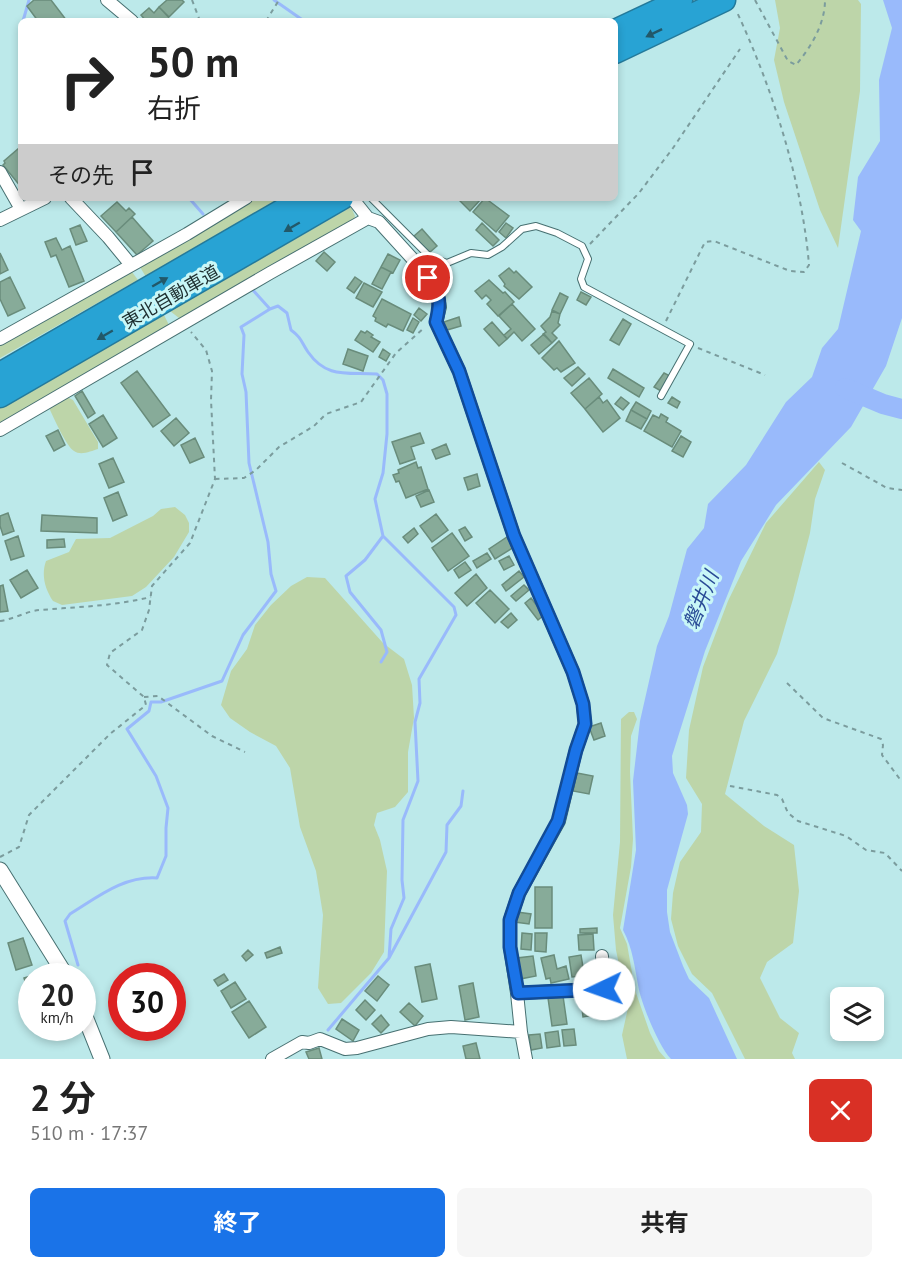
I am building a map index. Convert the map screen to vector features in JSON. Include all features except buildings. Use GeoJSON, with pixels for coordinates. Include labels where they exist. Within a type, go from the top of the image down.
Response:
{"type":"FeatureCollection","features":[{"type":"Feature","properties":{"kind":"highway"},"geometry":{"type":"LineString","coordinates":[[618,31],[681,0]]}},
{"type":"Feature","properties":{"kind":"highway"},"geometry":{"type":"LineString","coordinates":[[618,51],[730,5]]}},
{"type":"Feature","properties":{"kind":"highway","name":"東北自動車道"},"geometry":{"type":"LineString","coordinates":[[0,374],[299,201]]}},
{"type":"Feature","properties":{"kind":"highway","name":"東北自動車道"},"geometry":{"type":"LineString","coordinates":[[0,396],[337,201]]}},
{"type":"Feature","properties":{"kind":"street"},"geometry":{"type":"LineString","coordinates":[[107,0],[128,18]]}},
{"type":"Feature","properties":{"kind":"street"},"geometry":{"type":"LineString","coordinates":[[0,172],[21,209]]}},
{"type":"Feature","properties":{"kind":"street"},"geometry":{"type":"LineString","coordinates":[[0,220],[38,201]]}},
{"type":"Feature","properties":{"kind":"street"},"geometry":{"type":"LineString","coordinates":[[74,201],[131,265]]}},
{"type":"Feature","properties":{"kind":"street"},"geometry":{"type":"LineString","coordinates":[[0,339],[241,201]]}},
{"type":"Feature","properties":{"kind":"street"},"geometry":{"type":"LineString","coordinates":[[354,201],[368,218],[379,222],[437,291],[440,307],[436,322],[459,371],[514,536],[573,672],[583,704],[585,724],[558,821],[519,893],[510,920],[510,947],[526,1059]]}},
{"type":"Feature","properties":{"kind":"street"},"geometry":{"type":"LineString","coordinates":[[0,430],[368,218]]}},
{"type":"Feature","properties":{"kind":"street"},"geometry":{"type":"LineString","coordinates":[[0,870],[58,963]]}},
{"type":"Feature","properties":{"kind":"street"},"geometry":{"type":"LineString","coordinates":[[518,993],[604,989],[602,956]]}},
{"type":"Feature","properties":{"kind":"street"},"geometry":{"type":"LineString","coordinates":[[272,1059],[302,1042],[309,1043],[320,1039],[345,1049],[357,1048],[428,1029],[451,1027],[521,1032]]}},
{"type":"Feature","properties":{"kind":"street"},"geometry":{"type":"LineString","coordinates":[[95,1041],[102,1059]]}},
{"type":"Feature","properties":{"kind":"lane"},"geometry":{"type":"LineString","coordinates":[[374,201],[429,257],[447,263],[471,254],[488,255],[502,247],[511,236],[522,229],[536,226],[582,246],[588,259],[581,279],[584,287],[690,344],[661,396]]}},
{"type":"Feature","properties":{"kind":"path"},"geometry":{"type":"LineString","coordinates":[[192,0],[199,18]]}},
{"type":"Feature","properties":{"kind":"path"},"geometry":{"type":"LineString","coordinates":[[268,18],[279,0]]}},
{"type":"Feature","properties":{"kind":"path"},"geometry":{"type":"LineString","coordinates":[[755,0],[788,61],[796,65],[810,49],[825,10],[825,0]]}},
{"type":"Feature","properties":{"kind":"path"},"geometry":{"type":"LineString","coordinates":[[662,329],[705,242],[714,241],[790,271],[804,272],[809,265],[807,231],[782,129],[759,58],[730,5]]}},
{"type":"Feature","properties":{"kind":"path"},"geometry":{"type":"LineString","coordinates":[[584,250],[639,193],[673,148],[740,49]]}},
{"type":"Feature","properties":{"kind":"path"},"geometry":{"type":"LineString","coordinates":[[215,479],[244,478],[279,447],[314,426],[326,414],[362,402],[396,353],[429,324],[436,322]]}},
{"type":"Feature","properties":{"kind":"path"},"geometry":{"type":"LineString","coordinates":[[0,857],[19,847],[29,815],[110,734],[146,705],[144,697],[107,665],[110,653],[142,630],[149,610],[152,586],[190,543],[215,479],[211,400],[212,370],[206,350],[183,324]]}},
{"type":"Feature","properties":{"kind":"path"},"geometry":{"type":"LineString","coordinates":[[690,344],[765,375]]}},
{"type":"Feature","properties":{"kind":"path"},"geometry":{"type":"LineString","coordinates":[[842,462],[887,488],[902,490]]}},
{"type":"Feature","properties":{"kind":"path"},"geometry":{"type":"LineString","coordinates":[[0,621],[38,610],[121,603],[151,597]]}},
{"type":"Feature","properties":{"kind":"path"},"geometry":{"type":"LineString","coordinates":[[787,683],[823,718],[880,739],[883,745],[882,755],[902,782]]}},
{"type":"Feature","properties":{"kind":"path"},"geometry":{"type":"LineString","coordinates":[[144,697],[158,696],[212,736],[245,752]]}},
{"type":"Feature","properties":{"kind":"path"},"geometry":{"type":"LineString","coordinates":[[730,786],[777,795],[782,799],[788,813],[798,821],[846,836],[866,850],[885,853],[902,871]]}},
{"type":"Feature","properties":{"kind":"green space"},"geometry":{"type":"Polygon","coordinates":[[[775,0],[858,0],[861,4],[860,91],[838,248],[820,210],[784,102],[774,60],[780,28],[775,0]]]}},
{"type":"Feature","properties":{"kind":"green space"},"geometry":{"type":"Polygon","coordinates":[[[248,201],[275,201],[146,277],[140,267],[142,263],[248,201]]]}},
{"type":"Feature","properties":{"kind":"green space"},"geometry":{"type":"Polygon","coordinates":[[[351,207],[355,216],[353,221],[183,318],[179,318],[170,311],[351,207]]]}},
{"type":"Feature","properties":{"kind":"green space"},"geometry":{"type":"Polygon","coordinates":[[[128,272],[132,272],[138,280],[0,358],[0,343],[128,272]]]}},
{"type":"Feature","properties":{"kind":"green space"},"geometry":{"type":"Polygon","coordinates":[[[164,315],[169,325],[0,423],[0,408],[164,315]]]}},
{"type":"Feature","properties":{"kind":"green space"},"geometry":{"type":"Polygon","coordinates":[[[67,397],[73,400],[98,442],[98,449],[80,453],[74,451],[64,438],[49,408],[67,397]]]}},
{"type":"Feature","properties":{"kind":"green space"},"geometry":{"type":"Polygon","coordinates":[[[819,462],[825,470],[815,499],[810,533],[793,599],[777,654],[744,721],[725,794],[764,826],[794,845],[799,891],[793,943],[767,962],[760,978],[780,1018],[799,1033],[792,1053],[795,1059],[745,1059],[712,993],[692,974],[678,946],[671,919],[673,893],[680,862],[701,832],[702,804],[686,778],[689,730],[703,667],[728,601],[766,523],[819,462]]]}},
{"type":"Feature","properties":{"kind":"green space"},"geometry":{"type":"Polygon","coordinates":[[[175,507],[185,515],[189,523],[189,532],[174,557],[146,587],[132,596],[62,605],[53,601],[45,582],[46,561],[69,552],[76,539],[110,538],[153,516],[161,509],[175,507]]]}},
{"type":"Feature","properties":{"kind":"green space"},"geometry":{"type":"Polygon","coordinates":[[[307,577],[325,578],[383,643],[404,659],[412,685],[414,718],[408,752],[408,792],[395,807],[377,813],[374,825],[387,871],[384,952],[371,973],[341,1003],[328,1004],[318,988],[323,915],[316,871],[300,827],[290,768],[276,746],[230,718],[221,705],[231,671],[247,649],[255,625],[271,605],[291,586],[307,577]]]}},
{"type":"Feature","properties":{"kind":"green space"},"geometry":{"type":"Polygon","coordinates":[[[629,712],[634,712],[637,719],[631,736],[633,839],[631,867],[620,928],[627,944],[635,990],[650,1033],[666,1059],[627,1059],[622,1035],[628,1008],[616,950],[613,915],[620,842],[621,719],[629,712]]]}},
{"type":"Feature","properties":{"kind":"water","name":"磐井川"},"geometry":{"type":"Polygon","coordinates":[[[883,0],[902,0],[902,318],[886,366],[851,427],[776,505],[741,561],[705,651],[672,756],[673,773],[687,805],[688,814],[667,890],[670,932],[689,979],[709,998],[737,1059],[671,1059],[657,1036],[644,1006],[631,952],[623,930],[636,850],[633,781],[640,721],[657,646],[669,616],[687,549],[704,528],[708,504],[746,465],[786,402],[812,377],[822,348],[838,329],[861,231],[853,220],[858,177],[880,141],[879,80],[892,28],[883,0]]]}},
{"type":"Feature","properties":{"kind":"waterway"},"geometry":{"type":"LineString","coordinates":[[24,18],[29,0]]}},
{"type":"Feature","properties":{"kind":"waterway"},"geometry":{"type":"LineString","coordinates":[[274,0],[300,18]]}},
{"type":"Feature","properties":{"kind":"waterway"},"geometry":{"type":"LineString","coordinates":[[192,201],[203,214]]}},
{"type":"Feature","properties":{"kind":"waterway"},"geometry":{"type":"LineString","coordinates":[[252,289],[270,309],[278,306],[287,313],[291,330],[315,361],[323,367],[338,372],[377,374],[383,380],[387,394],[387,434],[383,473],[375,499],[383,536],[365,560],[346,576],[350,592],[381,630],[387,652],[381,662]]}},
{"type":"Feature","properties":{"kind":"waterway"},"geometry":{"type":"LineString","coordinates":[[77,963],[65,921],[70,914],[122,884],[133,880],[157,878],[166,856],[168,808],[156,776],[127,729],[149,711],[151,702],[161,702],[222,681],[243,635],[276,591],[271,574],[268,542],[249,463],[246,392],[242,374],[244,335],[241,327],[270,309]]}},
{"type":"Feature","properties":{"kind":"waterway"},"geometry":{"type":"LineString","coordinates":[[845,388],[883,404],[902,409]]}},
{"type":"Feature","properties":{"kind":"waterway"},"geometry":{"type":"LineString","coordinates":[[383,536],[454,607],[456,615],[419,679],[420,703],[415,722],[418,781],[403,820],[404,898],[391,929],[389,958]]}},
{"type":"Feature","properties":{"kind":"waterway"},"geometry":{"type":"LineString","coordinates":[[328,1030],[389,958],[446,852],[447,825],[461,806],[463,791]]}},
{"type":"Feature","properties":{"kind":"route"},"geometry":{"type":"LineString","coordinates":[[428,278],[437,291],[440,307],[436,322],[459,371],[514,536],[573,672],[583,704],[585,724],[558,821],[519,893],[510,920],[510,947],[518,993],[604,989]]}}]}
